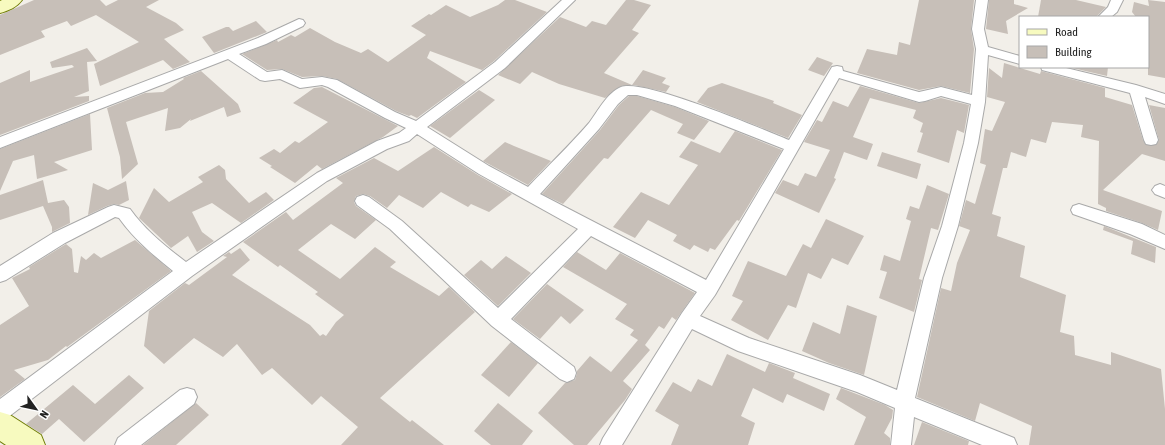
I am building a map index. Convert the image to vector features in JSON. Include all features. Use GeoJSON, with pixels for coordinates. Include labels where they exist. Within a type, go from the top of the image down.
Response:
{"type":"FeatureCollection","features":[{"type":"Feature","properties":{"kind":"main road"},"geometry":{"type":"LineString","coordinates":[[0,8],[14,0]]}},
{"type":"Feature","properties":{"kind":"main road"},"geometry":{"type":"LineString","coordinates":[[0,425],[31,445]]}},
{"type":"Feature","properties":{"kind":"street"},"geometry":{"type":"LineString","coordinates":[[0,411],[186,271],[322,177],[382,145],[404,137],[500,65],[569,0]]}},
{"type":"Feature","properties":{"kind":"street"},"geometry":{"type":"LineString","coordinates":[[901,445],[906,393],[933,278],[950,226],[971,143],[978,102],[982,49],[978,29],[982,0]]}},
{"type":"Feature","properties":{"kind":"street"},"geometry":{"type":"LineString","coordinates":[[1105,16],[1113,8],[1117,0]]}},
{"type":"Feature","properties":{"kind":"street"},"geometry":{"type":"LineString","coordinates":[[0,143],[39,127],[136,92],[262,41],[300,23]]}},
{"type":"Feature","properties":{"kind":"street"},"geometry":{"type":"LineString","coordinates":[[982,49],[1019,60]]}},
{"type":"Feature","properties":{"kind":"street"},"geometry":{"type":"LineString","coordinates":[[230,54],[265,77],[282,74],[300,84],[328,82],[416,127],[484,170],[530,196],[709,290]]}},
{"type":"Feature","properties":{"kind":"street"},"geometry":{"type":"LineString","coordinates":[[1054,68],[1082,72],[1165,99]]}},
{"type":"Feature","properties":{"kind":"street"},"geometry":{"type":"LineString","coordinates":[[610,445],[688,320],[709,290],[837,71],[919,96],[930,97],[936,92],[944,92],[978,102]]}},
{"type":"Feature","properties":{"kind":"street"},"geometry":{"type":"LineString","coordinates":[[530,196],[595,125],[616,98],[623,92],[631,89],[676,102],[793,147]]}},
{"type":"Feature","properties":{"kind":"street"},"geometry":{"type":"LineString","coordinates":[[1136,89],[1151,140]]}},
{"type":"Feature","properties":{"kind":"street"},"geometry":{"type":"LineString","coordinates":[[363,201],[396,225],[452,279],[469,292],[498,320],[567,373]]}},
{"type":"Feature","properties":{"kind":"street"},"geometry":{"type":"LineString","coordinates":[[1079,210],[1136,229],[1165,242]]}},
{"type":"Feature","properties":{"kind":"street"},"geometry":{"type":"LineString","coordinates":[[0,275],[59,238],[114,211],[124,213],[134,227],[156,248],[186,271]]}},
{"type":"Feature","properties":{"kind":"street"},"geometry":{"type":"LineString","coordinates":[[498,320],[589,228]]}},
{"type":"Feature","properties":{"kind":"street"},"geometry":{"type":"LineString","coordinates":[[688,320],[745,345],[860,384],[905,404],[1007,445]]}},
{"type":"Feature","properties":{"kind":"street"},"geometry":{"type":"LineString","coordinates":[[125,445],[187,396]]}},
{"type":"Feature","properties":{"kind":"building"},"geometry":{"type":"Polygon","coordinates":[[[34,0],[100,0],[106,6],[118,0],[159,0],[146,7],[176,23],[184,30],[164,39],[190,62],[173,69],[163,60],[100,86],[94,64],[139,42],[96,15],[71,26],[67,21],[41,31],[45,37],[0,55],[0,15],[34,0]]]}},
{"type":"Feature","properties":{"kind":"building"},"geometry":{"type":"Polygon","coordinates":[[[505,0],[515,0],[547,12],[494,61],[482,70],[430,51],[427,58],[466,82],[417,118],[396,111],[337,79],[322,76],[302,77],[282,69],[267,70],[242,54],[277,40],[278,42],[291,35],[295,37],[310,28],[335,42],[361,53],[368,49],[388,62],[426,35],[411,26],[429,14],[431,15],[446,5],[470,17],[498,5],[505,0]]]}},
{"type":"Feature","properties":{"kind":"building"},"geometry":{"type":"Polygon","coordinates":[[[626,0],[634,0],[651,5],[632,30],[639,33],[604,73],[632,85],[643,70],[666,78],[662,83],[670,86],[666,92],[634,85],[621,86],[605,98],[559,84],[532,72],[520,84],[498,75],[560,17],[586,27],[592,21],[606,25],[626,0]]]}},
{"type":"Feature","properties":{"kind":"building"},"geometry":{"type":"Polygon","coordinates":[[[919,0],[974,0],[971,29],[974,49],[970,93],[941,86],[919,90],[857,73],[867,49],[897,55],[899,42],[910,45],[919,0]]]}},
{"type":"Feature","properties":{"kind":"building"},"geometry":{"type":"Polygon","coordinates":[[[989,0],[1014,0],[1014,4],[1028,8],[1006,21],[1008,34],[986,29],[989,0]]]}},
{"type":"Feature","properties":{"kind":"building"},"geometry":{"type":"Polygon","coordinates":[[[1041,0],[1076,0],[1106,7],[1097,16],[1038,16],[1041,0]]]}},
{"type":"Feature","properties":{"kind":"building"},"geometry":{"type":"Polygon","coordinates":[[[1148,0],[1165,2],[1165,78],[1148,75],[1149,16],[1135,16],[1132,12],[1134,2],[1149,6],[1148,0]]]}},
{"type":"Feature","properties":{"kind":"building"},"geometry":{"type":"Polygon","coordinates":[[[256,21],[267,32],[214,53],[202,37],[226,27],[229,27],[233,31],[256,21]]]}},
{"type":"Feature","properties":{"kind":"building"},"geometry":{"type":"Polygon","coordinates":[[[87,48],[97,61],[87,62],[89,91],[74,97],[89,96],[89,101],[0,135],[0,83],[30,70],[30,82],[74,67],[72,65],[52,68],[50,62],[87,48]]]}},
{"type":"Feature","properties":{"kind":"building"},"geometry":{"type":"Polygon","coordinates":[[[817,57],[833,63],[824,76],[808,70],[817,57]]]}},
{"type":"Feature","properties":{"kind":"building"},"geometry":{"type":"Polygon","coordinates":[[[1004,63],[1040,74],[1041,71],[1105,88],[1105,97],[1132,105],[1146,145],[1156,145],[1159,140],[1149,105],[1165,108],[1165,161],[1142,154],[1103,190],[1162,211],[1158,230],[1106,211],[1106,208],[1098,204],[1099,141],[1081,137],[1083,125],[1052,122],[1046,143],[1031,139],[1026,157],[1011,152],[1007,168],[1003,168],[992,214],[1001,217],[997,236],[1025,246],[1020,277],[1066,295],[1060,332],[1074,336],[1075,355],[1111,365],[1111,352],[1161,369],[1165,409],[1165,445],[1029,445],[1032,426],[980,403],[975,421],[917,397],[941,288],[951,291],[957,263],[970,230],[959,226],[966,200],[975,204],[986,165],[980,163],[985,129],[992,131],[1005,102],[987,97],[989,68],[1002,78],[1004,63]]]}},
{"type":"Feature","properties":{"kind":"building"},"geometry":{"type":"Polygon","coordinates":[[[1072,68],[1108,68],[1107,76],[1072,68]]]}},
{"type":"Feature","properties":{"kind":"building"},"geometry":{"type":"Polygon","coordinates":[[[201,71],[238,104],[241,112],[227,117],[224,107],[190,121],[191,119],[180,128],[165,131],[168,108],[126,122],[138,164],[122,179],[120,157],[107,108],[145,93],[163,92],[184,79],[183,78],[201,71]]]}},
{"type":"Feature","properties":{"kind":"building"},"geometry":{"type":"Polygon","coordinates":[[[722,83],[774,101],[773,103],[802,115],[788,138],[697,102],[708,88],[722,83]]]}},
{"type":"Feature","properties":{"kind":"building"},"geometry":{"type":"Polygon","coordinates":[[[860,86],[919,103],[941,98],[969,105],[964,133],[957,130],[949,163],[917,152],[923,133],[920,132],[923,123],[913,118],[916,110],[870,98],[853,137],[873,144],[867,160],[844,152],[834,178],[836,179],[819,213],[775,193],[783,180],[798,186],[805,173],[816,177],[830,150],[804,142],[817,120],[822,122],[833,101],[848,107],[860,86]]]}},
{"type":"Feature","properties":{"kind":"building"},"geometry":{"type":"Polygon","coordinates":[[[322,87],[398,126],[383,137],[322,169],[317,165],[295,183],[259,158],[274,149],[280,153],[295,141],[299,143],[328,122],[293,103],[314,88],[322,87]]]}},
{"type":"Feature","properties":{"kind":"building"},"geometry":{"type":"Polygon","coordinates":[[[479,90],[495,100],[450,138],[430,126],[479,90]]]}},
{"type":"Feature","properties":{"kind":"building"},"geometry":{"type":"Polygon","coordinates":[[[629,96],[637,96],[675,107],[709,121],[694,140],[677,133],[683,124],[651,110],[608,159],[604,158],[563,204],[542,194],[600,130],[619,105],[629,96]]]}},
{"type":"Feature","properties":{"kind":"building"},"geometry":{"type":"Polygon","coordinates":[[[90,114],[92,150],[54,162],[68,170],[37,179],[34,155],[13,161],[0,191],[0,149],[90,114]]]}},
{"type":"Feature","properties":{"kind":"building"},"geometry":{"type":"Polygon","coordinates":[[[735,131],[782,150],[739,221],[737,220],[715,250],[710,248],[708,252],[694,245],[690,250],[673,241],[677,235],[648,220],[635,238],[613,227],[641,192],[669,205],[698,165],[679,157],[691,141],[720,153],[735,131]]]}},
{"type":"Feature","properties":{"kind":"building"},"geometry":{"type":"Polygon","coordinates":[[[505,142],[551,161],[528,185],[483,161],[505,142]]]}},
{"type":"Feature","properties":{"kind":"building"},"geometry":{"type":"Polygon","coordinates":[[[434,147],[478,175],[512,194],[489,212],[471,204],[468,207],[441,192],[423,208],[399,195],[387,208],[370,196],[363,194],[356,196],[354,202],[356,206],[376,220],[355,239],[331,224],[298,250],[340,279],[375,247],[396,262],[390,267],[439,296],[449,287],[475,312],[380,398],[410,422],[412,420],[444,445],[341,445],[358,427],[321,396],[312,405],[272,368],[262,375],[237,344],[223,357],[194,338],[164,364],[144,346],[149,311],[185,283],[189,285],[227,257],[223,256],[229,252],[231,254],[240,248],[250,260],[232,275],[310,325],[320,336],[323,334],[326,336],[336,322],[344,315],[315,294],[318,292],[280,265],[278,267],[243,242],[286,212],[293,220],[343,183],[336,178],[374,158],[398,171],[434,147]]]}},
{"type":"Feature","properties":{"kind":"building"},"geometry":{"type":"Polygon","coordinates":[[[882,152],[921,164],[917,179],[877,166],[882,152]]]}},
{"type":"Feature","properties":{"kind":"building"},"geometry":{"type":"Polygon","coordinates":[[[219,165],[225,170],[226,179],[249,203],[266,192],[274,200],[241,223],[212,203],[192,212],[202,232],[214,241],[197,252],[188,236],[171,248],[139,218],[154,188],[169,202],[203,182],[198,177],[219,165]]]}},
{"type":"Feature","properties":{"kind":"building"},"geometry":{"type":"Polygon","coordinates":[[[43,180],[48,203],[64,200],[69,207],[70,223],[52,232],[52,227],[43,206],[0,220],[0,195],[43,180]]]}},
{"type":"Feature","properties":{"kind":"building"},"geometry":{"type":"Polygon","coordinates":[[[126,181],[129,200],[119,205],[114,204],[107,206],[88,215],[93,183],[108,190],[126,181]]]}},
{"type":"Feature","properties":{"kind":"building"},"geometry":{"type":"Polygon","coordinates":[[[927,185],[949,194],[938,230],[931,228],[919,279],[922,280],[914,312],[879,298],[887,272],[880,270],[884,255],[900,261],[911,221],[906,219],[910,206],[919,209],[927,185]]]}},
{"type":"Feature","properties":{"kind":"building"},"geometry":{"type":"Polygon","coordinates":[[[826,219],[864,236],[848,265],[832,258],[821,279],[808,273],[796,308],[788,305],[768,340],[731,320],[743,301],[732,296],[748,261],[786,276],[803,244],[811,248],[826,219]]]}},
{"type":"Feature","properties":{"kind":"building"},"geometry":{"type":"Polygon","coordinates":[[[1104,226],[1156,247],[1155,263],[1131,254],[1133,241],[1103,230],[1104,226]]]}},
{"type":"Feature","properties":{"kind":"building"},"geometry":{"type":"Polygon","coordinates":[[[135,240],[171,271],[48,360],[14,370],[25,379],[0,397],[0,325],[29,306],[12,278],[30,269],[29,267],[66,244],[72,249],[74,272],[78,273],[81,256],[86,260],[94,253],[101,258],[135,240]]]}},
{"type":"Feature","properties":{"kind":"building"},"geometry":{"type":"Polygon","coordinates":[[[577,252],[606,270],[620,253],[695,293],[676,320],[672,317],[664,329],[659,326],[645,345],[650,350],[623,381],[632,389],[625,400],[587,445],[574,445],[538,413],[565,383],[575,380],[577,371],[590,356],[611,372],[638,340],[630,335],[634,330],[615,319],[627,304],[563,267],[577,252]]]}},
{"type":"Feature","properties":{"kind":"building"},"geometry":{"type":"Polygon","coordinates":[[[506,256],[531,273],[498,306],[464,275],[481,260],[492,269],[506,256]]]}},
{"type":"Feature","properties":{"kind":"building"},"geometry":{"type":"Polygon","coordinates":[[[547,284],[584,310],[570,324],[561,316],[540,339],[513,319],[547,284]]]}},
{"type":"Feature","properties":{"kind":"building"},"geometry":{"type":"Polygon","coordinates":[[[847,305],[877,316],[864,375],[829,363],[802,351],[813,322],[840,334],[847,305]]]}},
{"type":"Feature","properties":{"kind":"building"},"geometry":{"type":"Polygon","coordinates":[[[511,342],[538,363],[509,397],[481,375],[511,342]]]}},
{"type":"Feature","properties":{"kind":"building"},"geometry":{"type":"Polygon","coordinates":[[[727,354],[765,372],[769,363],[795,373],[793,378],[830,394],[824,411],[787,394],[783,403],[753,388],[741,416],[755,423],[748,445],[671,445],[679,425],[655,411],[673,382],[691,392],[698,379],[712,386],[727,354]]]}},
{"type":"Feature","properties":{"kind":"building"},"geometry":{"type":"Polygon","coordinates":[[[129,375],[144,388],[84,442],[59,419],[42,434],[26,424],[73,385],[95,404],[129,375]]]}},
{"type":"Feature","properties":{"kind":"building"},"geometry":{"type":"Polygon","coordinates":[[[841,388],[885,405],[893,410],[892,418],[884,433],[890,438],[890,445],[854,445],[866,417],[836,399],[841,388]]]}},
{"type":"Feature","properties":{"kind":"building"},"geometry":{"type":"Polygon","coordinates":[[[196,403],[209,415],[176,445],[143,445],[196,403]]]}},
{"type":"Feature","properties":{"kind":"building"},"geometry":{"type":"Polygon","coordinates":[[[498,403],[533,431],[522,445],[491,445],[474,431],[498,403]]]}},
{"type":"Feature","properties":{"kind":"building"},"geometry":{"type":"Polygon","coordinates":[[[922,422],[969,441],[968,445],[914,445],[922,422]]]}}]}
